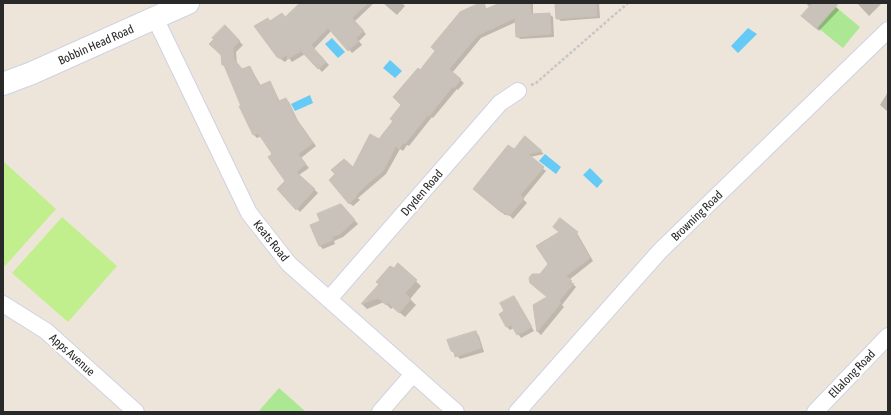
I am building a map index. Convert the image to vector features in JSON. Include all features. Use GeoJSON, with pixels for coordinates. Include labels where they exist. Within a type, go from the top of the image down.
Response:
{"type":"FeatureCollection","features":[{"type":"Feature","properties":{"kind":"main road","name":"Bobbin Head Road"},"geometry":{"type":"LineString","coordinates":[[3,84],[32,73],[188,3]]}},
{"type":"Feature","properties":{"kind":"street","name":"Keats Road"},"geometry":{"type":"LineString","coordinates":[[155,18],[249,213],[290,264],[456,412]]}},
{"type":"Feature","properties":{"kind":"street","name":"Browning Road"},"geometry":{"type":"LineString","coordinates":[[518,412],[660,251],[888,30]]}},
{"type":"Feature","properties":{"kind":"street","name":"Dryden Road"},"geometry":{"type":"LineString","coordinates":[[329,299],[500,103],[518,91]]}},
{"type":"Feature","properties":{"kind":"street","name":"Apps Avenue"},"geometry":{"type":"LineString","coordinates":[[3,304],[46,331],[136,412]]}},
{"type":"Feature","properties":{"kind":"street","name":"Ellalong Road"},"geometry":{"type":"LineString","coordinates":[[816,412],[888,336]]}},
{"type":"Feature","properties":{"kind":"street"},"geometry":{"type":"LineString","coordinates":[[380,412],[413,374]]}},
{"type":"Feature","properties":{"kind":"path"},"geometry":{"type":"LineString","coordinates":[[518,91],[536,83],[628,3]]}},
{"type":"Feature","properties":{"kind":"green space"},"geometry":{"type":"Polygon","coordinates":[[[836,7],[860,27],[843,48],[818,28],[836,7]]]}},
{"type":"Feature","properties":{"kind":"green space"},"geometry":{"type":"Polygon","coordinates":[[[3,161],[56,209],[5,266],[3,264],[3,161]]]}},
{"type":"Feature","properties":{"kind":"green space"},"geometry":{"type":"Polygon","coordinates":[[[62,217],[117,266],[68,322],[12,273],[62,217]]]}},
{"type":"Feature","properties":{"kind":"green space"},"geometry":{"type":"Polygon","coordinates":[[[279,388],[306,412],[258,412],[279,388]]]}},
{"type":"Feature","properties":{"kind":"water"},"geometry":{"type":"Polygon","coordinates":[[[748,28],[757,34],[738,53],[731,46],[748,28]]]}},
{"type":"Feature","properties":{"kind":"water"},"geometry":{"type":"Polygon","coordinates":[[[332,38],[345,52],[338,58],[325,44],[332,38]]]}},
{"type":"Feature","properties":{"kind":"water"},"geometry":{"type":"Polygon","coordinates":[[[390,60],[402,71],[395,78],[383,68],[390,60]]]}},
{"type":"Feature","properties":{"kind":"water"},"geometry":{"type":"Polygon","coordinates":[[[310,95],[313,103],[295,111],[291,104],[310,95]]]}},
{"type":"Feature","properties":{"kind":"water"},"geometry":{"type":"Polygon","coordinates":[[[545,154],[561,167],[556,174],[539,161],[545,154]]]}},
{"type":"Feature","properties":{"kind":"water"},"geometry":{"type":"Polygon","coordinates":[[[590,168],[603,181],[597,188],[583,175],[590,168]]]}},
{"type":"Feature","properties":{"kind":"building"},"geometry":{"type":"Polygon","coordinates":[[[300,3],[368,3],[352,18],[364,31],[356,38],[359,41],[348,51],[328,28],[311,45],[326,62],[318,69],[301,51],[288,59],[286,55],[281,59],[277,57],[254,26],[268,18],[270,21],[282,13],[285,17],[300,3]]]}},
{"type":"Feature","properties":{"kind":"building"},"geometry":{"type":"Polygon","coordinates":[[[480,3],[484,3],[486,9],[500,3],[530,3],[531,14],[550,13],[551,34],[516,37],[515,18],[478,35],[449,69],[461,79],[454,88],[453,86],[429,116],[428,115],[405,144],[403,143],[399,149],[396,146],[383,171],[366,185],[349,204],[329,180],[335,174],[331,170],[344,159],[353,167],[370,134],[379,139],[393,121],[390,119],[401,105],[393,97],[418,68],[420,70],[435,51],[431,47],[460,12],[480,3]]]}},
{"type":"Feature","properties":{"kind":"building"},"geometry":{"type":"Polygon","coordinates":[[[596,3],[596,16],[556,19],[555,4],[596,3]]]}},
{"type":"Feature","properties":{"kind":"building"},"geometry":{"type":"Polygon","coordinates":[[[813,3],[839,3],[816,28],[801,16],[813,3]]]}},
{"type":"Feature","properties":{"kind":"building"},"geometry":{"type":"Polygon","coordinates":[[[225,25],[240,41],[233,48],[234,59],[242,69],[250,66],[259,86],[270,81],[279,101],[286,98],[295,117],[313,143],[298,154],[306,164],[296,172],[315,189],[296,210],[277,189],[285,181],[268,157],[272,154],[258,133],[253,135],[239,106],[241,106],[224,65],[222,65],[221,55],[209,44],[214,39],[212,38],[225,25]]]}},
{"type":"Feature","properties":{"kind":"building"},"geometry":{"type":"Polygon","coordinates":[[[525,136],[542,151],[528,154],[544,167],[520,195],[524,199],[509,216],[504,212],[501,212],[473,189],[508,145],[514,149],[525,136]]]}},
{"type":"Feature","properties":{"kind":"building"},"geometry":{"type":"Polygon","coordinates":[[[341,204],[355,220],[340,234],[331,237],[333,240],[319,246],[310,225],[320,221],[317,214],[341,204]]]}},
{"type":"Feature","properties":{"kind":"building"},"geometry":{"type":"Polygon","coordinates":[[[560,218],[578,232],[576,234],[590,258],[566,276],[572,281],[567,286],[574,283],[559,301],[561,303],[537,332],[533,305],[547,297],[530,283],[529,278],[532,274],[540,274],[548,264],[536,246],[559,232],[553,227],[560,218]]]}},
{"type":"Feature","properties":{"kind":"building"},"geometry":{"type":"Polygon","coordinates":[[[398,263],[417,280],[405,293],[411,299],[399,313],[387,302],[386,305],[378,298],[361,304],[379,284],[376,282],[390,266],[394,268],[398,263]]]}},
{"type":"Feature","properties":{"kind":"building"},"geometry":{"type":"Polygon","coordinates":[[[514,296],[532,327],[517,335],[511,325],[506,327],[499,314],[504,311],[500,303],[514,296]]]}},
{"type":"Feature","properties":{"kind":"building"},"geometry":{"type":"Polygon","coordinates":[[[476,331],[481,348],[455,357],[454,352],[451,351],[447,340],[476,331]]]}}]}
